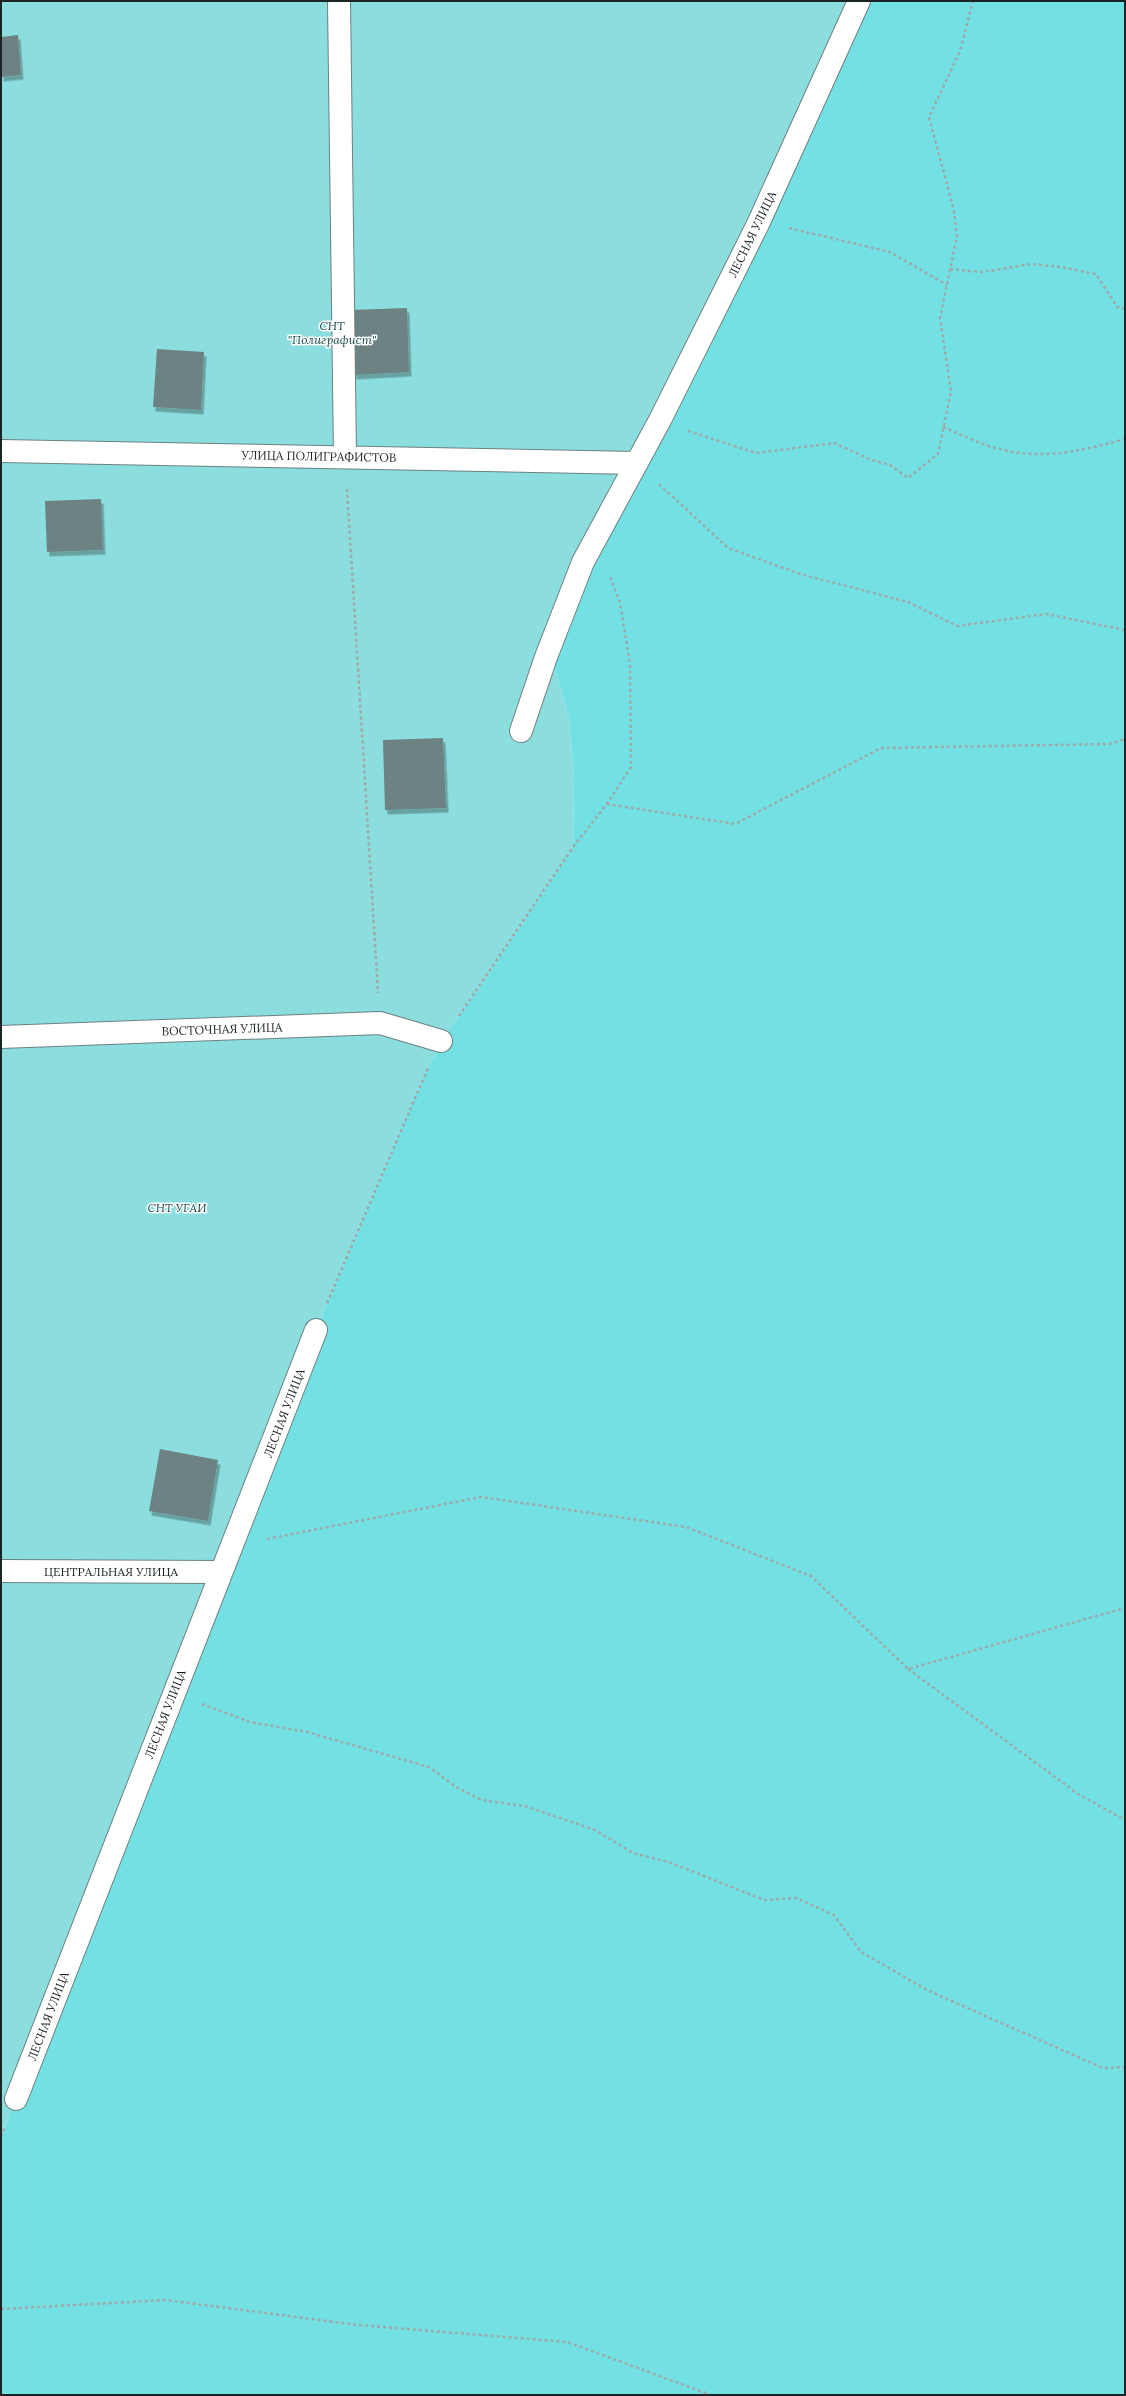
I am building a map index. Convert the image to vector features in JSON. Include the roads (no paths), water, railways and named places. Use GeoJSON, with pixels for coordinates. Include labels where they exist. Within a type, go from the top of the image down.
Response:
{"type":"FeatureCollection","features":[{"type":"Feature","properties":{"kind":"street"},"geometry":{"type":"LineString","coordinates":[[339,1],[345,456]]}},
{"type":"Feature","properties":{"kind":"street","name":"ЛЕСНАЯ УЛИЦА"},"geometry":{"type":"LineString","coordinates":[[521,731],[546,658],[583,562],[660,420],[758,224],[858,1]]}},
{"type":"Feature","properties":{"kind":"street","name":"УЛИЦА ПОЛИГРАФИСТОВ"},"geometry":{"type":"LineString","coordinates":[[1,451],[345,456],[637,463]]}},
{"type":"Feature","properties":{"kind":"street","name":"ВОСТОЧНАЯ УЛИЦА"},"geometry":{"type":"LineString","coordinates":[[1,1037],[380,1023],[441,1041]]}},
{"type":"Feature","properties":{"kind":"street","name":"ЛЕСНАЯ УЛИЦА"},"geometry":{"type":"LineString","coordinates":[[16,2099],[220,1572],[316,1330]]}},
{"type":"Feature","properties":{"kind":"street","name":"ЦЕНТРАЛЬНАЯ УЛИЦА"},"geometry":{"type":"LineString","coordinates":[[1,1571],[220,1572]]}},
{"type":"Feature","properties":{"kind":"park label","name":"СНТ \"Полиграфист\""},"geometry":{"type":"Point","coordinates":[332,332]}},
{"type":"Feature","properties":{"kind":"park label","name":"СНТ УГАИ"},"geometry":{"type":"Point","coordinates":[177,1207]}}]}
